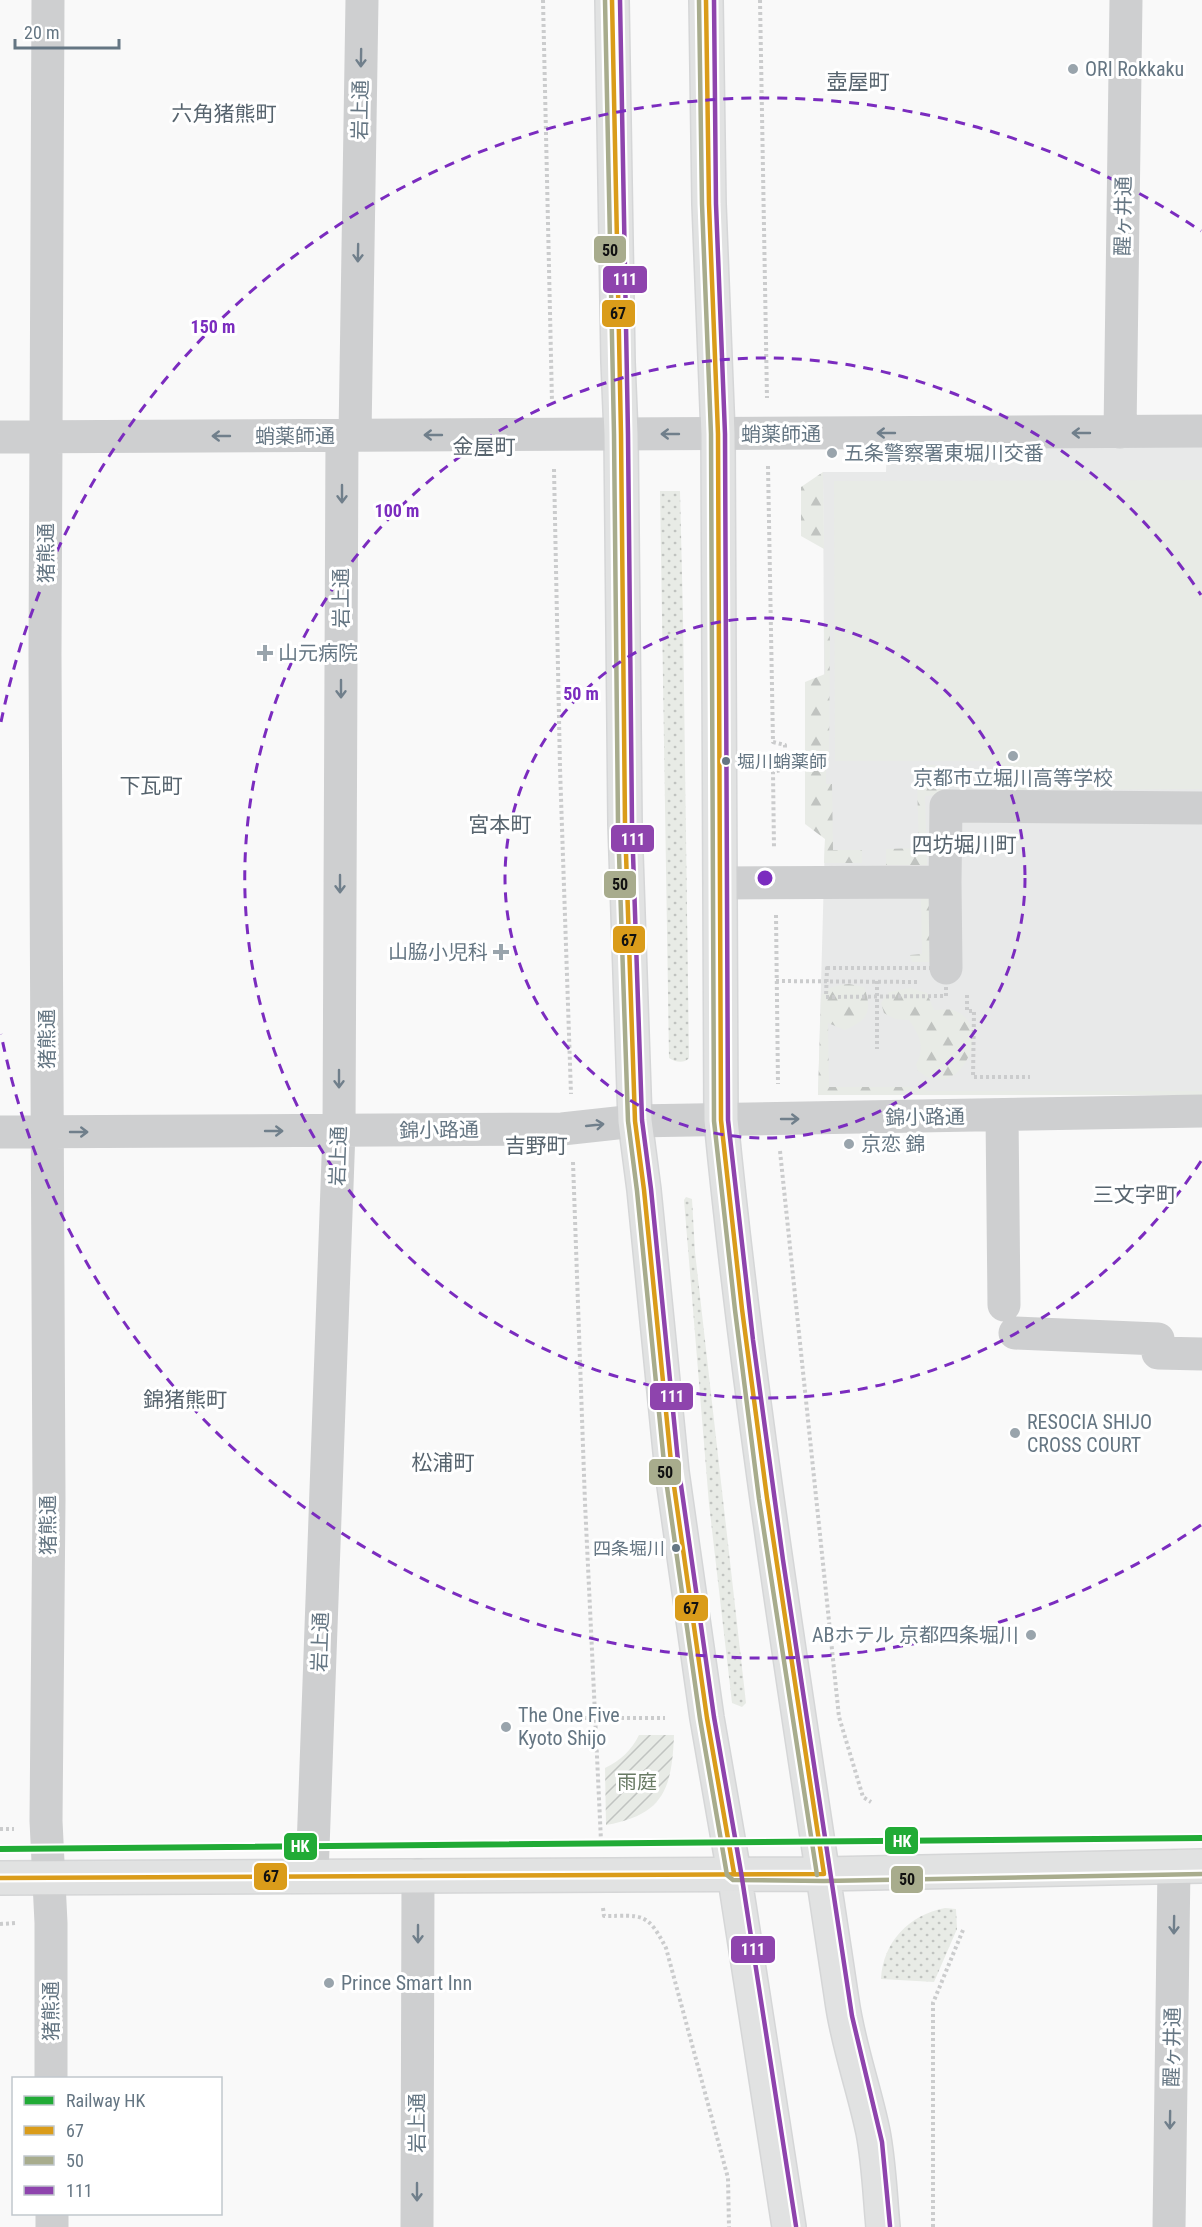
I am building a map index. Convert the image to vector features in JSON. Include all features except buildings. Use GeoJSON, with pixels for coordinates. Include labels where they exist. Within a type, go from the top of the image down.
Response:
{"type":"FeatureCollection","features":[{"type":"Feature","properties":{"kind":"main road"},"geometry":{"type":"LineString","coordinates":[[612,0],[621,434],[625,824],[635,1121],[645,1190],[672,1472],[707,1718],[734,1873],[789,2227]]}},
{"type":"Feature","properties":{"kind":"main road"},"geometry":{"type":"LineString","coordinates":[[706,0],[709,204],[718,434],[721,1120],[738,1278],[798,1717],[824,1874],[842,2005],[873,2134],[883,2227]]}},
{"type":"Feature","properties":{"kind":"main road"},"geometry":{"type":"LineString","coordinates":[[0,1878],[824,1874],[1188,1866]]}},
{"type":"Feature","properties":{"kind":"street","name":"猪熊通"},"geometry":{"type":"LineString","coordinates":[[48,0],[45,655],[49,1500],[46,1821],[50,1878],[51,2077]]}},
{"type":"Feature","properties":{"kind":"street","name":"岩上通"},"geometry":{"type":"LineString","coordinates":[[312,1876],[339,1131],[349,436],[362,0]]}},
{"type":"Feature","properties":{"kind":"street","name":"醒ヶ井通"},"geometry":{"type":"LineString","coordinates":[[1120,432],[1125,0]]}},
{"type":"Feature","properties":{"kind":"street","name":"蛸薬師通"},"geometry":{"type":"LineString","coordinates":[[0,437],[1202,431]]}},
{"type":"Feature","properties":{"kind":"street"},"geometry":{"type":"LineString","coordinates":[[946,975],[946,806],[1202,807]]}},
{"type":"Feature","properties":{"kind":"street"},"geometry":{"type":"LineString","coordinates":[[720,883],[945,882]]}},
{"type":"Feature","properties":{"kind":"street","name":"錦小路通"},"geometry":{"type":"LineString","coordinates":[[0,1132],[562,1129],[635,1121],[1202,1111]]}},
{"type":"Feature","properties":{"kind":"street"},"geometry":{"type":"LineString","coordinates":[[1002,1115],[1010,1319],[1158,1339],[1158,1353],[1202,1354]]}},
{"type":"Feature","properties":{"kind":"street","name":"醒ヶ井通"},"geometry":{"type":"LineString","coordinates":[[1169,2227],[1188,1866]]}},
{"type":"Feature","properties":{"kind":"street","name":"岩上通"},"geometry":{"type":"LineString","coordinates":[[417,2227],[418,1875]]}},
{"type":"Feature","properties":{"kind":"path"},"geometry":{"type":"LineString","coordinates":[[760,0],[773,742],[784,745],[784,769],[773,772],[778,1084]]}},
{"type":"Feature","properties":{"kind":"path"},"geometry":{"type":"LineString","coordinates":[[827,968],[946,975],[946,996],[826,997],[827,981],[827,968]]}},
{"type":"Feature","properties":{"kind":"path"},"geometry":{"type":"LineString","coordinates":[[776,981],[917,982]]}},
{"type":"Feature","properties":{"kind":"path"},"geometry":{"type":"LineString","coordinates":[[877,981],[877,1049]]}},
{"type":"Feature","properties":{"kind":"path"},"geometry":{"type":"LineString","coordinates":[[967,992],[967,1011],[974,1011],[974,1077],[1031,1077]]}},
{"type":"Feature","properties":{"kind":"path"},"geometry":{"type":"LineString","coordinates":[[779,1142],[839,1717],[863,1797],[871,1802]]}},
{"type":"Feature","properties":{"kind":"path"},"geometry":{"type":"LineString","coordinates":[[585,1718],[665,1718]]}},
{"type":"Feature","properties":{"kind":"path"},"geometry":{"type":"LineString","coordinates":[[0,1924],[23,1923]]}},
{"type":"Feature","properties":{"kind":"path"},"geometry":{"type":"LineString","coordinates":[[933,2227],[933,2004],[963,1930]]}},
{"type":"Feature","properties":{"kind":"shaded area","name":"京都市立堀川高等学校"},"geometry":{"type":"Polygon","coordinates":[[[1202,439],[1202,1095],[818,1095],[825,839],[823,472],[886,472],[887,442],[1202,439]]]}},
{"type":"Feature","properties":{"kind":"green space"},"geometry":{"type":"Polygon","coordinates":[[[823,472],[824,549],[801,536],[801,487],[823,472]]]}},
{"type":"Feature","properties":{"kind":"green space"},"geometry":{"type":"Polygon","coordinates":[[[1202,480],[1202,789],[997,790],[996,761],[835,761],[834,481],[1202,480]]]}},
{"type":"Feature","properties":{"kind":"green space"},"geometry":{"type":"Polygon","coordinates":[[[660,491],[680,491],[689,1058],[682,1062],[669,1058],[660,491]]]}},
{"type":"Feature","properties":{"kind":"green space"},"geometry":{"type":"Polygon","coordinates":[[[830,625],[829,761],[826,762],[826,784],[832,784],[833,850],[862,850],[862,863],[824,863],[825,839],[805,824],[805,682],[825,674],[824,626],[830,625]]]}},
{"type":"Feature","properties":{"kind":"green space"},"geometry":{"type":"Polygon","coordinates":[[[923,765],[935,765],[943,771],[946,780],[944,790],[936,795],[925,796],[927,865],[886,865],[886,849],[919,848],[917,784],[914,783],[917,772],[923,765]]]}},
{"type":"Feature","properties":{"kind":"green space"},"geometry":{"type":"Polygon","coordinates":[[[931,889],[933,962],[912,962],[910,955],[922,954],[921,896],[931,889]]]}},
{"type":"Feature","properties":{"kind":"green space"},"geometry":{"type":"Polygon","coordinates":[[[849,984],[864,987],[868,1009],[859,1022],[845,1030],[828,1023],[829,1087],[926,1087],[926,1091],[1202,1091],[1202,1095],[818,1095],[821,997],[832,987],[849,984]]]}},
{"type":"Feature","properties":{"kind":"green space"},"geometry":{"type":"Polygon","coordinates":[[[910,988],[927,993],[934,1010],[953,1010],[965,1017],[971,1028],[973,1041],[970,1054],[954,1075],[943,1079],[928,1077],[918,1071],[916,1064],[921,1047],[916,1031],[909,1020],[895,1019],[884,1013],[881,1003],[889,992],[910,988]]]}},
{"type":"Feature","properties":{"kind":"green space"},"geometry":{"type":"Polygon","coordinates":[[[686,1197],[692,1199],[695,1252],[746,1703],[742,1707],[732,1703],[709,1504],[684,1200],[686,1197]]]}},
{"type":"Feature","properties":{"kind":"green space","name":"雨庭"},"geometry":{"type":"Polygon","coordinates":[[[639,1735],[674,1735],[671,1770],[667,1784],[661,1796],[641,1814],[606,1825],[605,1768],[625,1754],[639,1735]]]}},
{"type":"Feature","properties":{"kind":"green space"},"geometry":{"type":"Polygon","coordinates":[[[945,1908],[956,1909],[957,1929],[934,1982],[881,1979],[887,1953],[900,1932],[920,1917],[945,1908]]]}},
{"type":"Feature","properties":{"kind":"rail line","name":"HK"},"geometry":{"type":"LineString","coordinates":[[0,1849],[1202,1838]]}},
{"type":"Feature","properties":{"kind":"transit line","name":"50"},"geometry":{"type":"LineString","coordinates":[[605,0],[614,434],[618,824],[628,1121],[665,1473],[700,1719],[727,1875],[733,1880],[824,1881],[1202,1874]]}},
{"type":"Feature","properties":{"kind":"transit line","name":"67"},"geometry":{"type":"LineString","coordinates":[[612,0],[621,434],[625,824],[635,1121],[672,1472],[707,1718],[734,1873]]}},
{"type":"Feature","properties":{"kind":"transit line","name":"111"},"geometry":{"type":"LineString","coordinates":[[620,0],[632,824],[642,1120],[679,1471],[714,1717],[741,1872],[796,2226]]}},
{"type":"Feature","properties":{"kind":"transit line","name":"50"},"geometry":{"type":"LineString","coordinates":[[699,0],[702,204],[711,434],[714,1121],[759,1499],[817,1875]]}},
{"type":"Feature","properties":{"kind":"transit line","name":"67"},"geometry":{"type":"LineString","coordinates":[[0,1878],[824,1874],[767,1498],[742,1309],[721,1120],[718,434],[709,204],[706,0]]}},
{"type":"Feature","properties":{"kind":"transit line","name":"111"},"geometry":{"type":"LineString","coordinates":[[714,0],[716,204],[725,434],[728,1120],[753,1340],[783,1560],[852,2016],[882,2142],[890,2226]]}},
{"type":"Feature","properties":{"kind":"place","name":"ORI Rokkaku"},"geometry":{"type":"Point","coordinates":[1073,69]}},
{"type":"Feature","properties":{"kind":"place","name":"五条警察署東堀川交番"},"geometry":{"type":"Point","coordinates":[832,453]}},
{"type":"Feature","properties":{"kind":"place","name":"山元病院"},"geometry":{"type":"Point","coordinates":[265,653]}},
{"type":"Feature","properties":{"kind":"place","name":"京都市立堀川高等学校"},"geometry":{"type":"Point","coordinates":[1013,756]}},
{"type":"Feature","properties":{"kind":"place","name":"堀川蛸薬師"},"geometry":{"type":"Point","coordinates":[726,761]}},
{"type":"Feature","properties":{"kind":"place","name":"山脇小児科"},"geometry":{"type":"Point","coordinates":[501,952]}},
{"type":"Feature","properties":{"kind":"place","name":"京恋 錦"},"geometry":{"type":"Point","coordinates":[849,1144]}},
{"type":"Feature","properties":{"kind":"place","name":"RESOCIA SHIJO CROSS COURT"},"geometry":{"type":"Point","coordinates":[1015,1433]}},
{"type":"Feature","properties":{"kind":"place","name":"四条堀川"},"geometry":{"type":"Point","coordinates":[676,1548]}},
{"type":"Feature","properties":{"kind":"place","name":"ABホテル 京都四条堀川"},"geometry":{"type":"Point","coordinates":[1031,1635]}},
{"type":"Feature","properties":{"kind":"place","name":"The One Five Kyoto Shijo"},"geometry":{"type":"Point","coordinates":[506,1727]}},
{"type":"Feature","properties":{"kind":"place","name":"Prince Smart Inn"},"geometry":{"type":"Point","coordinates":[329,1983]}},
{"type":"Feature","properties":{"kind":"district","name":"壺屋町"},"geometry":{"type":"Point","coordinates":[858,82]}},
{"type":"Feature","properties":{"kind":"district","name":"六角猪熊町"},"geometry":{"type":"Point","coordinates":[224,114]}},
{"type":"Feature","properties":{"kind":"district","name":"金屋町"},"geometry":{"type":"Point","coordinates":[484,447]}},
{"type":"Feature","properties":{"kind":"district","name":"下瓦町"},"geometry":{"type":"Point","coordinates":[151,786]}},
{"type":"Feature","properties":{"kind":"district","name":"宮本町"},"geometry":{"type":"Point","coordinates":[500,825]}},
{"type":"Feature","properties":{"kind":"district","name":"四坊堀川町"},"geometry":{"type":"Point","coordinates":[964,845]}},
{"type":"Feature","properties":{"kind":"district","name":"吉野町"},"geometry":{"type":"Point","coordinates":[536,1146]}},
{"type":"Feature","properties":{"kind":"district","name":"三文字町"},"geometry":{"type":"Point","coordinates":[1135,1195]}},
{"type":"Feature","properties":{"kind":"district","name":"錦猪熊町"},"geometry":{"type":"Point","coordinates":[185,1400]}},
{"type":"Feature","properties":{"kind":"district","name":"松浦町"},"geometry":{"type":"Point","coordinates":[443,1463]}}]}
